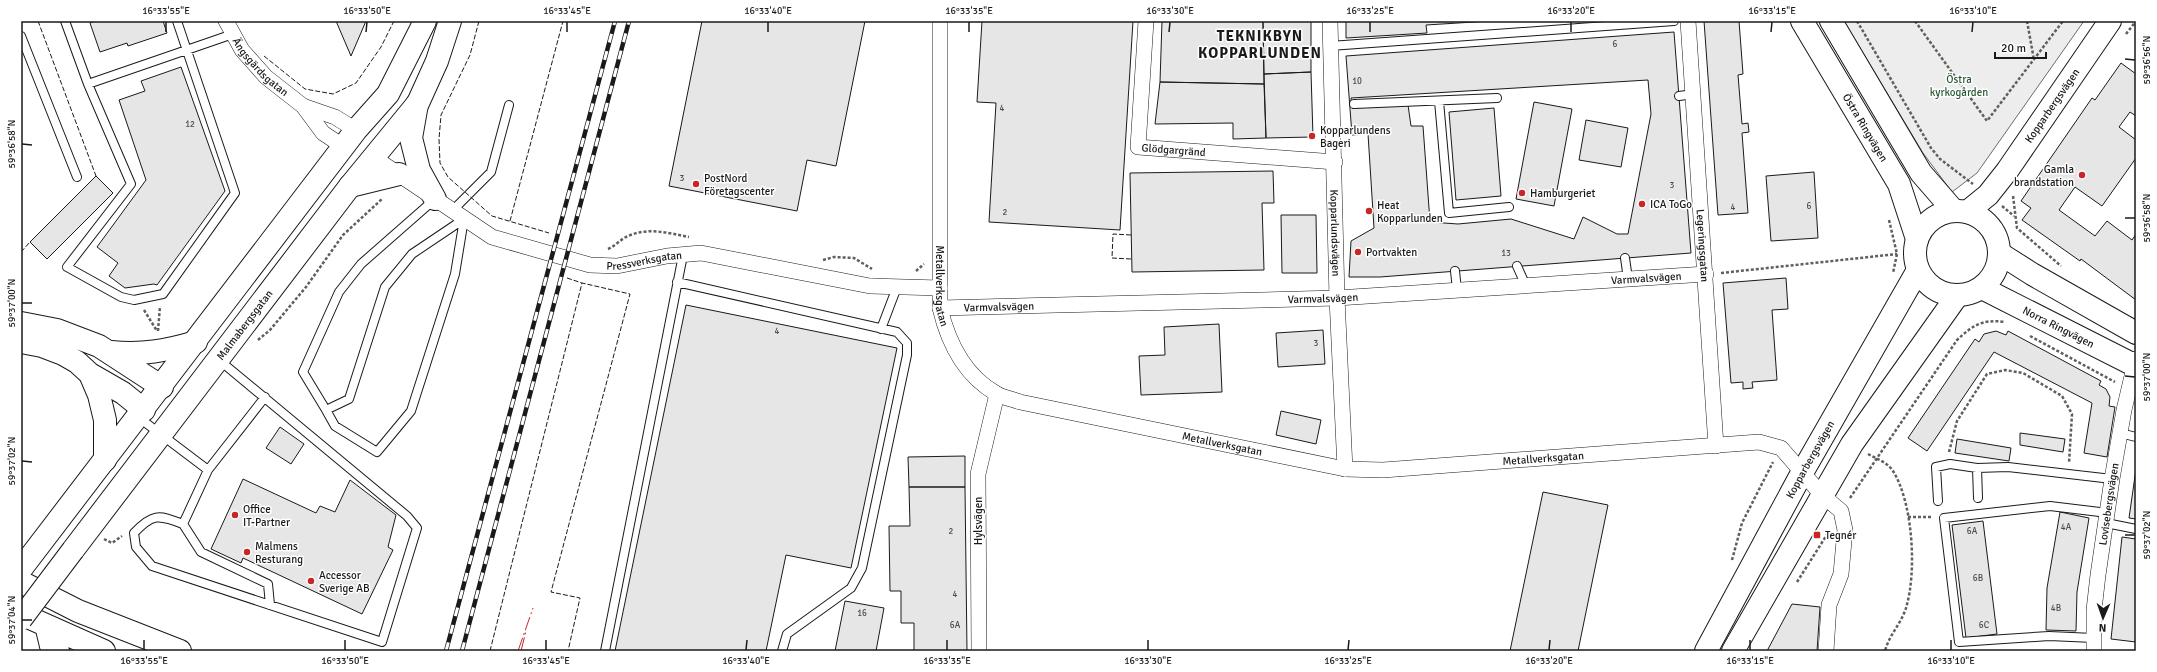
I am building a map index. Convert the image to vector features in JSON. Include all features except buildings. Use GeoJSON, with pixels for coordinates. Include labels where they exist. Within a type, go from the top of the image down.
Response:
{"type":"FeatureCollection","features":[{"type":"Feature","properties":{"kind":"main road"},"geometry":{"type":"LineString","coordinates":[[21,569],[162,387],[356,130],[388,94],[425,21]]}},
{"type":"Feature","properties":{"kind":"main road","name":"Malmabergsgatan"},"geometry":{"type":"LineString","coordinates":[[21,619],[350,186],[418,103],[437,61],[450,21]]}},
{"type":"Feature","properties":{"kind":"main road","name":"Östra Ringvägen"},"geometry":{"type":"LineString","coordinates":[[1802,21],[1899,184],[1917,239]]}},
{"type":"Feature","properties":{"kind":"main road"},"geometry":{"type":"LineString","coordinates":[[1831,21],[1922,173],[1960,212]]}},
{"type":"Feature","properties":{"kind":"main road","name":"Kopparbergsvägen"},"geometry":{"type":"LineString","coordinates":[[1994,232],[1999,199],[2007,171],[2110,21]]}},
{"type":"Feature","properties":{"kind":"main road"},"geometry":{"type":"LineString","coordinates":[[418,103],[410,138],[419,170],[451,209]]}},
{"type":"Feature","properties":{"kind":"main road"},"geometry":{"type":"LineString","coordinates":[[356,130],[373,157]]}},
{"type":"Feature","properties":{"kind":"main road"},"geometry":{"type":"LineString","coordinates":[[344,147],[373,157]]}},
{"type":"Feature","properties":{"kind":"main road"},"geometry":{"type":"LineString","coordinates":[[350,186],[399,174]]}},
{"type":"Feature","properties":{"kind":"main road","name":"Kopparbergsvägen"},"geometry":{"type":"LineString","coordinates":[[1960,212],[1999,199]]}},
{"type":"Feature","properties":{"kind":"main road"},"geometry":{"type":"LineString","coordinates":[[1960,212],[1979,217],[1994,232],[2000,252],[1996,269],[1982,288],[1970,294],[1957,296],[1936,290],[1925,282],[1918,270],[1914,255],[1917,239],[1925,224],[1938,215],[1960,212]]}},
{"type":"Feature","properties":{"kind":"main road"},"geometry":{"type":"LineString","coordinates":[[2000,252],[2032,274],[2136,333]]}},
{"type":"Feature","properties":{"kind":"main road","name":"Kopparbergsvägen"},"geometry":{"type":"LineString","coordinates":[[1706,651],[1803,471],[1918,270]]}},
{"type":"Feature","properties":{"kind":"main road","name":"Norra Ringvägen"},"geometry":{"type":"LineString","coordinates":[[1982,288],[2135,363]]}},
{"type":"Feature","properties":{"kind":"main road"},"geometry":{"type":"LineString","coordinates":[[1732,651],[1852,444],[1957,296]]}},
{"type":"Feature","properties":{"kind":"main road"},"geometry":{"type":"LineString","coordinates":[[21,323],[56,330],[108,351],[184,403]]}},
{"type":"Feature","properties":{"kind":"main road"},"geometry":{"type":"LineString","coordinates":[[21,342],[42,346],[63,354],[77,362],[90,374],[123,393],[141,414],[164,430]]}},
{"type":"Feature","properties":{"kind":"main road"},"geometry":{"type":"LineString","coordinates":[[108,351],[132,354],[155,353],[196,342]]}},
{"type":"Feature","properties":{"kind":"main road"},"geometry":{"type":"LineString","coordinates":[[90,374],[99,395],[105,420],[105,460]]}},
{"type":"Feature","properties":{"kind":"main road"},"geometry":{"type":"LineString","coordinates":[[21,582],[78,611],[180,651]]}},
{"type":"Feature","properties":{"kind":"main road"},"geometry":{"type":"LineString","coordinates":[[21,614],[104,651]]}},
{"type":"Feature","properties":{"kind":"main road"},"geometry":{"type":"LineString","coordinates":[[46,625],[51,646],[58,651]]}},
{"type":"Feature","properties":{"kind":"street","name":"Metallverksgatan"},"geometry":{"type":"LineString","coordinates":[[940,21],[940,308],[945,330],[956,353],[977,379],[997,394],[1020,402],[1345,469],[1383,470],[1759,442],[1781,448],[1803,471],[1822,495],[1841,511]]}},
{"type":"Feature","properties":{"kind":"street","name":"Glödgargränd"},"geometry":{"type":"LineString","coordinates":[[1146,21],[1138,147],[1335,162]]}},
{"type":"Feature","properties":{"kind":"street","name":"Kopparlundsvägen"},"geometry":{"type":"LineString","coordinates":[[1330,21],[1335,162],[1337,298],[1345,469]]}},
{"type":"Feature","properties":{"kind":"street","name":"Legeringsgatan"},"geometry":{"type":"LineString","coordinates":[[1688,21],[1686,95],[1706,274],[1716,446]]}},
{"type":"Feature","properties":{"kind":"street","name":"Ängsgärdsgatan"},"geometry":{"type":"LineString","coordinates":[[229,27],[242,50],[266,77],[303,106],[323,133],[344,147]]}},
{"type":"Feature","properties":{"kind":"street","name":"Ängsgärdsgatan"},"geometry":{"type":"LineString","coordinates":[[303,106],[335,117],[356,130]]}},
{"type":"Feature","properties":{"kind":"street","name":"Pressverksgatan"},"geometry":{"type":"LineString","coordinates":[[373,157],[492,237],[590,265],[618,266],[701,253],[870,286],[940,288]]}},
{"type":"Feature","properties":{"kind":"street","name":"Varmvalsvägen"},"geometry":{"type":"LineString","coordinates":[[940,308],[1337,298],[1706,274]]}},
{"type":"Feature","properties":{"kind":"street","name":"Lovisebergsvägen"},"geometry":{"type":"LineString","coordinates":[[2094,644],[2094,610],[2112,479],[2129,386],[2135,363]]}},
{"type":"Feature","properties":{"kind":"street","name":"Hylsvägen"},"geometry":{"type":"LineString","coordinates":[[979,651],[978,474],[997,394]]}},
{"type":"Feature","properties":{"kind":"street"},"geometry":{"type":"LineString","coordinates":[[1826,651],[1829,605],[1841,574],[1844,530],[1841,511]]}},
{"type":"Feature","properties":{"kind":"lane"},"geometry":{"type":"LineString","coordinates":[[65,21],[88,84],[131,184],[67,268],[121,297],[134,300],[163,294],[235,193],[177,21]]}},
{"type":"Feature","properties":{"kind":"lane"},"geometry":{"type":"LineString","coordinates":[[1330,46],[1674,21]]}},
{"type":"Feature","properties":{"kind":"lane"},"geometry":{"type":"LineString","coordinates":[[88,84],[186,50],[229,27]]}},
{"type":"Feature","properties":{"kind":"lane"},"geometry":{"type":"LineString","coordinates":[[21,36],[77,177]]}},
{"type":"Feature","properties":{"kind":"lane"},"geometry":{"type":"LineString","coordinates":[[1354,104],[1497,98]]}},
{"type":"Feature","properties":{"kind":"lane"},"geometry":{"type":"LineString","coordinates":[[1439,101],[1449,213],[1509,207]]}},
{"type":"Feature","properties":{"kind":"lane"},"geometry":{"type":"LineString","coordinates":[[326,410],[348,398],[385,287],[451,209],[491,172],[509,106]]}},
{"type":"Feature","properties":{"kind":"lane"},"geometry":{"type":"LineString","coordinates":[[451,209],[455,274],[411,411],[377,452],[335,426],[303,372],[338,292],[361,264],[451,209]]}},
{"type":"Feature","properties":{"kind":"lane"},"geometry":{"type":"LineString","coordinates":[[605,651],[683,255]]}},
{"type":"Feature","properties":{"kind":"lane"},"geometry":{"type":"LineString","coordinates":[[1625,258],[1628,280]]}},
{"type":"Feature","properties":{"kind":"lane"},"geometry":{"type":"LineString","coordinates":[[1517,266],[1526,286]]}},
{"type":"Feature","properties":{"kind":"lane"},"geometry":{"type":"LineString","coordinates":[[1455,271],[1457,290]]}},
{"type":"Feature","properties":{"kind":"lane"},"geometry":{"type":"LineString","coordinates":[[677,282],[897,332],[907,343],[907,355],[862,568],[852,588],[788,634],[782,651]]}},
{"type":"Feature","properties":{"kind":"lane"},"geometry":{"type":"LineString","coordinates":[[881,329],[897,287]]}},
{"type":"Feature","properties":{"kind":"lane"},"geometry":{"type":"LineString","coordinates":[[218,359],[407,516],[417,528],[382,642],[270,605],[152,566],[136,547],[134,533],[146,520],[162,516],[183,524],[201,552],[268,584],[270,605]]}},
{"type":"Feature","properties":{"kind":"lane"},"geometry":{"type":"LineString","coordinates":[[183,524],[208,470],[265,397]]}},
{"type":"Feature","properties":{"kind":"lane"},"geometry":{"type":"LineString","coordinates":[[164,430],[208,470]]}},
{"type":"Feature","properties":{"kind":"lane"},"geometry":{"type":"LineString","coordinates":[[2120,433],[2136,437]]}},
{"type":"Feature","properties":{"kind":"lane"},"geometry":{"type":"LineString","coordinates":[[1938,500],[1936,467],[1950,464],[1977,468],[2008,467],[2112,479]]}},
{"type":"Feature","properties":{"kind":"lane"},"geometry":{"type":"LineString","coordinates":[[1977,468],[1978,498]]}},
{"type":"Feature","properties":{"kind":"lane"},"geometry":{"type":"LineString","coordinates":[[2094,644],[2049,636],[1959,642],[1944,518],[2050,506],[2107,518],[2136,528]]}},
{"type":"Feature","properties":{"kind":"path"},"geometry":{"type":"LineString","coordinates":[[1857,21],[1931,148],[1940,159],[1999,199],[2015,216],[2017,228],[2044,254]]}},
{"type":"Feature","properties":{"kind":"path"},"geometry":{"type":"LineString","coordinates":[[1915,21],[1987,121],[2063,21]]}},
{"type":"Feature","properties":{"kind":"path"},"geometry":{"type":"LineString","coordinates":[[2027,21],[2034,60]]}},
{"type":"Feature","properties":{"kind":"path"},"geometry":{"type":"LineString","coordinates":[[1999,199],[2015,216]]}},
{"type":"Feature","properties":{"kind":"path"},"geometry":{"type":"LineString","coordinates":[[1888,219],[1897,254],[1892,276]]}},
{"type":"Feature","properties":{"kind":"path"},"geometry":{"type":"LineString","coordinates":[[602,252],[628,236],[649,230],[657,230],[695,238]]}},
{"type":"Feature","properties":{"kind":"path"},"geometry":{"type":"LineString","coordinates":[[1706,274],[1897,254]]}},
{"type":"Feature","properties":{"kind":"path"},"geometry":{"type":"LineString","coordinates":[[820,262],[834,258],[854,258],[877,272]]}},
{"type":"Feature","properties":{"kind":"path"},"geometry":{"type":"LineString","coordinates":[[912,273],[920,269],[925,263],[940,264]]}},
{"type":"Feature","properties":{"kind":"path"},"geometry":{"type":"LineString","coordinates":[[156,296],[160,307],[158,337]]}},
{"type":"Feature","properties":{"kind":"path"},"geometry":{"type":"LineString","coordinates":[[142,299],[144,312],[158,332]]}},
{"type":"Feature","properties":{"kind":"path"},"geometry":{"type":"LineString","coordinates":[[1841,511],[1957,340],[1969,328],[1984,321],[2004,322],[2011,326]]}},
{"type":"Feature","properties":{"kind":"path"},"geometry":{"type":"LineString","coordinates":[[2024,333],[2113,382],[2129,386]]}},
{"type":"Feature","properties":{"kind":"path"},"geometry":{"type":"LineString","coordinates":[[1950,464],[1948,448],[1957,421],[1987,374],[2006,370],[2023,373],[2062,396],[2072,414],[2069,473]]}},
{"type":"Feature","properties":{"kind":"path"},"geometry":{"type":"LineString","coordinates":[[1876,458],[1887,463],[1893,470],[1901,488],[1908,517],[1911,553],[1909,596],[1901,621],[1887,642],[1885,651]]}},
{"type":"Feature","properties":{"kind":"path"},"geometry":{"type":"LineString","coordinates":[[1730,567],[1737,537],[1769,470]]}},
{"type":"Feature","properties":{"kind":"path"},"geometry":{"type":"LineString","coordinates":[[1908,517],[1944,518]]}},
{"type":"Feature","properties":{"kind":"path"},"geometry":{"type":"LineString","coordinates":[[102,538],[112,543],[125,534],[134,533]]}},
{"type":"Feature","properties":{"kind":"green space","name":"Östra kyrkogården"},"geometry":{"type":"Polygon","coordinates":[[[1844,21],[2084,21],[1977,173],[1952,192],[1923,153],[1844,21]]]}},
{"type":"Feature","properties":{"kind":"railway"},"geometry":{"type":"LineString","coordinates":[[446,651],[615,21]]}},
{"type":"Feature","properties":{"kind":"railway"},"geometry":{"type":"LineString","coordinates":[[462,651],[629,21]]}},
{"type":"Feature","properties":{"kind":"fence"},"geometry":{"type":"LineString","coordinates":[[38,21],[96,176]]}},
{"type":"Feature","properties":{"kind":"fence"},"geometry":{"type":"LineString","coordinates":[[264,56],[305,89],[333,94],[356,83],[381,47],[394,21]]}},
{"type":"Feature","properties":{"kind":"fence"},"geometry":{"type":"LineString","coordinates":[[479,21],[470,55],[441,115],[439,139],[440,163],[448,177],[492,216],[549,233]]}},
{"type":"Feature","properties":{"kind":"fence"},"geometry":{"type":"LineString","coordinates":[[510,221],[563,21]]}},
{"type":"Feature","properties":{"kind":"fence"},"geometry":{"type":"LineString","coordinates":[[1131,235],[1113,234],[1112,258],[1131,259]]}},
{"type":"Feature","properties":{"kind":"fence"},"geometry":{"type":"LineString","coordinates":[[21,252],[30,242]]}},
{"type":"Feature","properties":{"kind":"fence"},"geometry":{"type":"LineString","coordinates":[[567,278],[582,283]]}},
{"type":"Feature","properties":{"kind":"fence"},"geometry":{"type":"LineString","coordinates":[[490,651],[582,283],[630,294],[551,592],[580,598],[568,651]]}},
{"type":"Feature","properties":{"kind":"power"},"geometry":{"type":"LineString","coordinates":[[518,651],[533,608]]}},
{"type":"Feature","properties":{"kind":"power"},"geometry":{"type":"LineString","coordinates":[[521,651],[526,631]]}},
{"type":"Feature","properties":{"kind":"place","name":"Kopparlundens Bageri"},"geometry":{"type":"Point","coordinates":[1312,136]}},
{"type":"Feature","properties":{"kind":"place","name":"Gamla brandstation"},"geometry":{"type":"Point","coordinates":[2082,175]}},
{"type":"Feature","properties":{"kind":"place","name":"PostNord Företagscenter"},"geometry":{"type":"Point","coordinates":[696,184]}},
{"type":"Feature","properties":{"kind":"place","name":"Hamburgeriet"},"geometry":{"type":"Point","coordinates":[1522,193]}},
{"type":"Feature","properties":{"kind":"place","name":"ICA ToGo"},"geometry":{"type":"Point","coordinates":[1642,204]}},
{"type":"Feature","properties":{"kind":"place","name":"Heat Kopparlunden"},"geometry":{"type":"Point","coordinates":[1369,211]}},
{"type":"Feature","properties":{"kind":"place","name":"Portvakten"},"geometry":{"type":"Point","coordinates":[1358,252]}},
{"type":"Feature","properties":{"kind":"place","name":"Office IT-Partner"},"geometry":{"type":"Point","coordinates":[235,515]}},
{"type":"Feature","properties":{"kind":"place","name":"Tegnér"},"geometry":{"type":"Point","coordinates":[1817,535]}},
{"type":"Feature","properties":{"kind":"place","name":"Malmens Resturang"},"geometry":{"type":"Point","coordinates":[247,552]}},
{"type":"Feature","properties":{"kind":"place","name":"Accessor Sverige AB"},"geometry":{"type":"Point","coordinates":[311,581]}},
{"type":"Feature","properties":{"kind":"district","name":"TEKNIKBYN KOPPARLUNDEN"},"geometry":{"type":"Point","coordinates":[1260,44]}}]}
